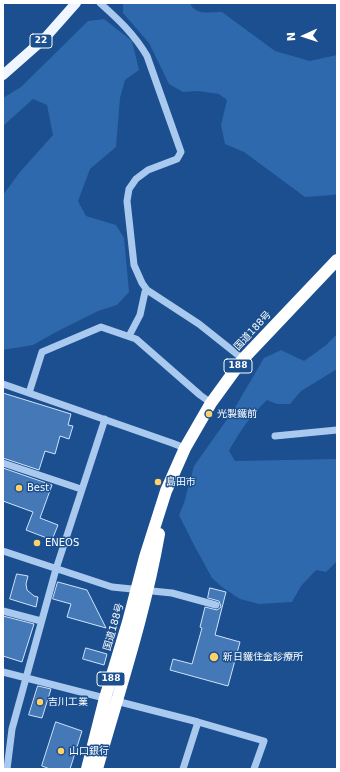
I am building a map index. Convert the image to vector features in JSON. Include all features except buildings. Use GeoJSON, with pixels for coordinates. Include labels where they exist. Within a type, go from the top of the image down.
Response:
{"type":"FeatureCollection","features":[{"type":"Feature","properties":{"kind":"highway","name":"国道188号"},"geometry":{"type":"LineString","coordinates":[[87,769],[111,700],[142,590],[166,491],[185,448],[211,403],[243,359],[337,260]]}},
{"type":"Feature","properties":{"kind":"highway","name":"国道188号"},"geometry":{"type":"LineString","coordinates":[[97,769],[111,700]]}},
{"type":"Feature","properties":{"kind":"main road","name":"22"},"geometry":{"type":"LineString","coordinates":[[3,75],[44,38],[76,3]]}},
{"type":"Feature","properties":{"kind":"street"},"geometry":{"type":"LineString","coordinates":[[100,3],[124,24],[138,41],[147,56],[180,152],[177,159],[148,170],[136,179],[129,189],[127,201],[134,265],[142,283],[147,290],[199,324],[243,359]]}},
{"type":"Feature","properties":{"kind":"street"},"geometry":{"type":"LineString","coordinates":[[129,336],[140,315],[145,292],[147,290]]}},
{"type":"Feature","properties":{"kind":"street"},"geometry":{"type":"LineString","coordinates":[[29,393],[42,352],[101,327],[136,339],[211,403]]}},
{"type":"Feature","properties":{"kind":"street"},"geometry":{"type":"LineString","coordinates":[[3,384],[185,448]]}},
{"type":"Feature","properties":{"kind":"street"},"geometry":{"type":"LineString","coordinates":[[7,769],[12,729],[41,621],[81,489],[105,419]]}},
{"type":"Feature","properties":{"kind":"street"},"geometry":{"type":"LineString","coordinates":[[275,436],[336,430]]}},
{"type":"Feature","properties":{"kind":"street"},"geometry":{"type":"LineString","coordinates":[[3,463],[81,489]]}},
{"type":"Feature","properties":{"kind":"street"},"geometry":{"type":"LineString","coordinates":[[3,551],[112,587],[172,593],[216,605]]}},
{"type":"Feature","properties":{"kind":"street"},"geometry":{"type":"LineString","coordinates":[[3,611],[41,621]]}},
{"type":"Feature","properties":{"kind":"street"},"geometry":{"type":"LineString","coordinates":[[3,672],[198,722],[264,741],[254,769]]}},
{"type":"Feature","properties":{"kind":"street"},"geometry":{"type":"LineString","coordinates":[[183,769],[198,722]]}},
{"type":"Feature","properties":{"kind":"street"},"geometry":{"type":"LineString","coordinates":[[4,728],[12,729]]}},
{"type":"Feature","properties":{"kind":"shaded area"},"geometry":{"type":"Polygon","coordinates":[[[123,3],[190,3],[192,7],[199,12],[222,12],[275,51],[310,61],[337,55],[337,194],[305,197],[244,152],[225,144],[221,125],[227,100],[219,94],[198,91],[183,92],[169,84],[149,43],[123,13],[123,3]]]}},
{"type":"Feature","properties":{"kind":"shaded area"},"geometry":{"type":"Polygon","coordinates":[[[104,19],[132,41],[139,70],[125,80],[120,98],[116,147],[90,169],[78,201],[86,216],[116,225],[124,238],[129,292],[117,305],[98,311],[33,345],[3,350],[3,195],[20,172],[53,135],[47,105],[33,99],[3,126],[3,98],[21,87],[88,21],[104,19]]]}},
{"type":"Feature","properties":{"kind":"shaded area"},"geometry":{"type":"Polygon","coordinates":[[[337,334],[337,369],[301,391],[290,404],[277,404],[267,400],[246,424],[229,451],[235,461],[337,459],[337,561],[326,572],[316,570],[301,586],[292,602],[259,604],[240,599],[212,578],[179,515],[184,503],[194,466],[233,411],[264,358],[281,350],[304,361],[325,346],[337,334]]]}},
{"type":"Feature","properties":{"kind":"place","name":"光製鐵前"},"geometry":{"type":"Point","coordinates":[209,414]}},
{"type":"Feature","properties":{"kind":"place","name":"島田市"},"geometry":{"type":"Point","coordinates":[158,482]}},
{"type":"Feature","properties":{"kind":"place","name":"Best"},"geometry":{"type":"Point","coordinates":[19,488]}},
{"type":"Feature","properties":{"kind":"place","name":"ENEOS"},"geometry":{"type":"Point","coordinates":[37,543]}},
{"type":"Feature","properties":{"kind":"place","name":"新日鐵住金診療所"},"geometry":{"type":"Point","coordinates":[214,657]}},
{"type":"Feature","properties":{"kind":"place","name":"吉川工業"},"geometry":{"type":"Point","coordinates":[40,702]}},
{"type":"Feature","properties":{"kind":"place","name":"山口銀行"},"geometry":{"type":"Point","coordinates":[61,751]}}]}
